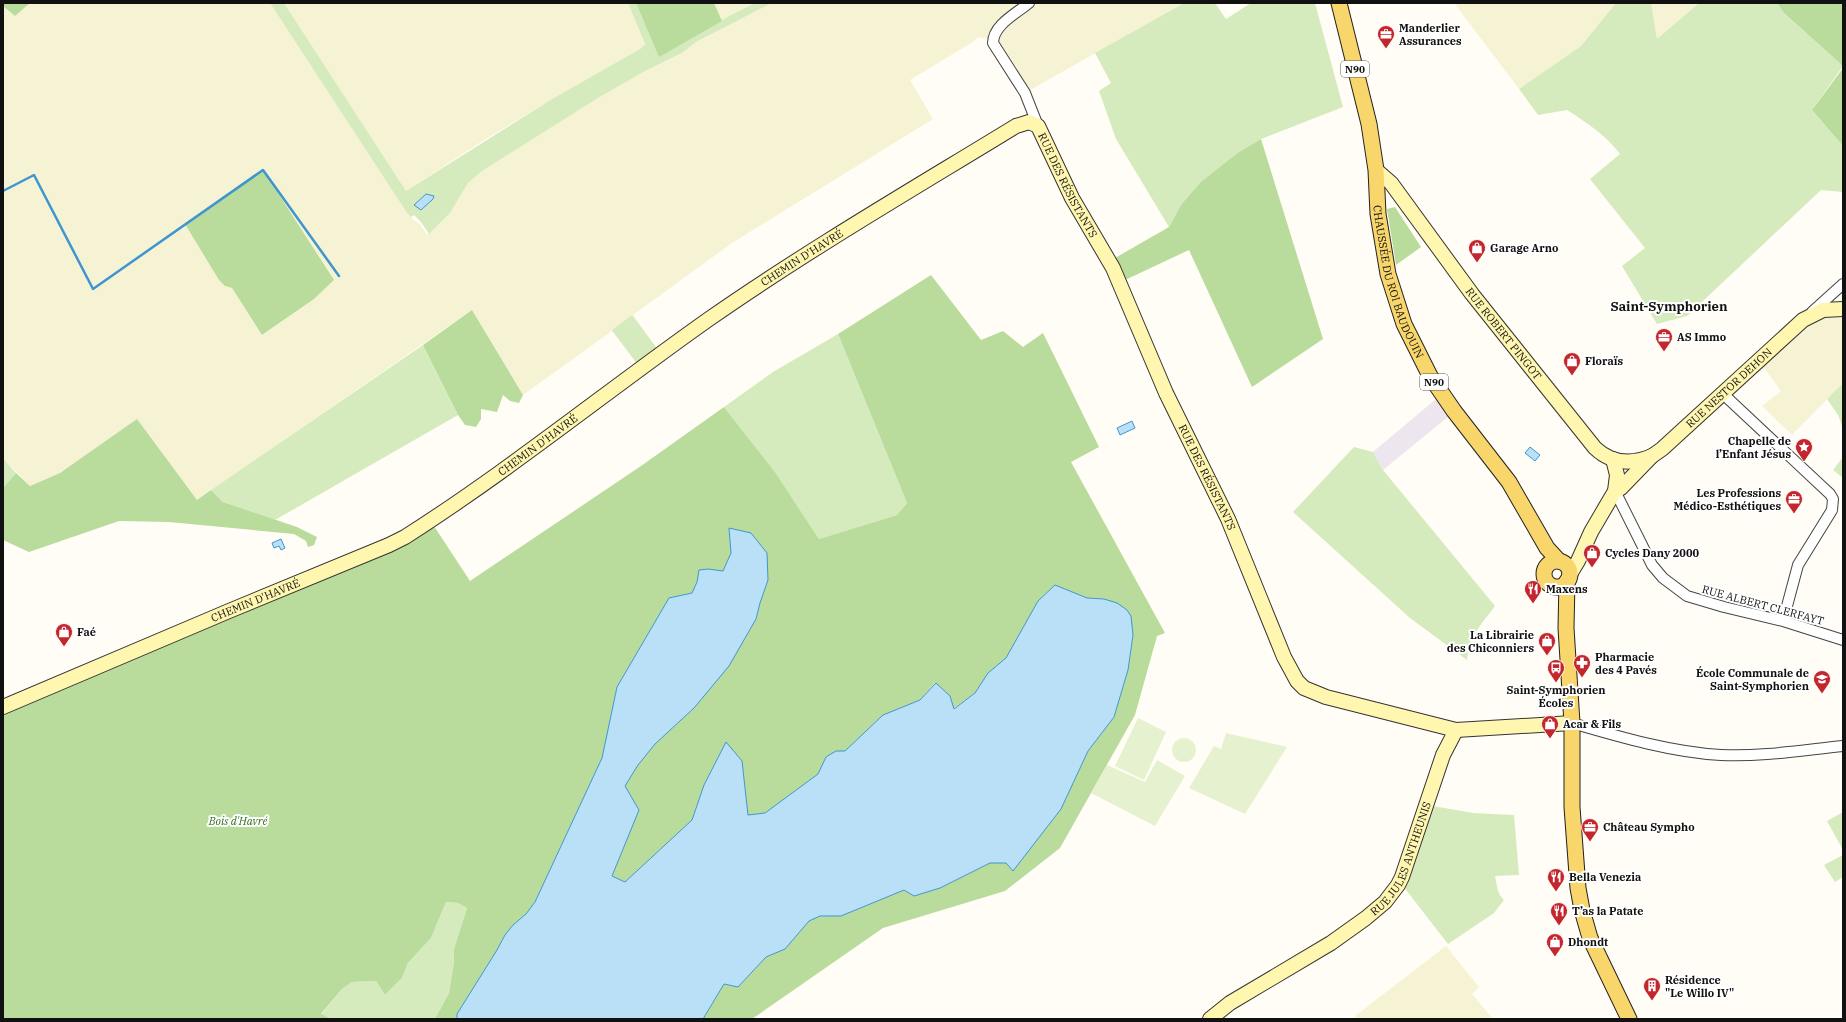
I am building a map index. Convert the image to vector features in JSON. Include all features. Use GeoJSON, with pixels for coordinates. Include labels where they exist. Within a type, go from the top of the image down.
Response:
{"type":"FeatureCollection","features":[{"type":"Feature","properties":{"kind":"main road","name":"CHAUSSÉE DU ROI BAUDOUIN"},"geometry":{"type":"LineString","coordinates":[[1339,3],[1369,124],[1376,170],[1378,214],[1388,274],[1404,324],[1430,376],[1454,411],[1509,482],[1547,548],[1560,562]]}},
{"type":"Feature","properties":{"kind":"main road","name":"CHAUSSÉE DU ROI BAUDOUIN"},"geometry":{"type":"LineString","coordinates":[[1535,529],[1545,562],[1548,578],[1557,596],[1566,628]]}},
{"type":"Feature","properties":{"kind":"main road"},"geometry":{"type":"LineString","coordinates":[[1560,562],[1568,567],[1568,578],[1560,586],[1548,578],[1549,564],[1560,562]]}},
{"type":"Feature","properties":{"kind":"main road","name":"CHAUSSÉE DU ROI BAUDOUIN"},"geometry":{"type":"LineString","coordinates":[[1568,578],[1566,628],[1572,723],[1574,846],[1582,910],[1599,959],[1629,1019]]}},
{"type":"Feature","properties":{"kind":"street"},"geometry":{"type":"LineString","coordinates":[[1029,3],[999,28],[994,34],[993,43],[1025,93],[1038,126]]}},
{"type":"Feature","properties":{"kind":"street","name":"CHEMIN D'HAVRÉ"},"geometry":{"type":"LineString","coordinates":[[3,707],[222,614],[389,546],[405,537],[550,436],[756,287],[1016,126],[1029,122],[1038,126]]}},
{"type":"Feature","properties":{"kind":"street","name":"RUE DES RÉSISTANTS"},"geometry":{"type":"LineString","coordinates":[[1038,126],[1069,192],[1113,268],[1166,393],[1228,519],[1284,657],[1297,681],[1304,688],[1326,697],[1456,730]]}},
{"type":"Feature","properties":{"kind":"street","name":"RUE ROBERT PINGOT"},"geometry":{"type":"LineString","coordinates":[[1376,170],[1391,183],[1472,294],[1588,440],[1599,451],[1613,459],[1634,462],[1652,456]]}},
{"type":"Feature","properties":{"kind":"street","name":"RUE NESTOR DEHON"},"geometry":{"type":"LineString","coordinates":[[1615,491],[1621,488],[1652,456],[1662,449],[1843,284]]}},
{"type":"Feature","properties":{"kind":"street"},"geometry":{"type":"LineString","coordinates":[[1803,320],[1823,310],[1843,309]]}},
{"type":"Feature","properties":{"kind":"street"},"geometry":{"type":"LineString","coordinates":[[1722,393],[1830,494],[1833,499],[1832,510],[1798,565],[1783,621]]}},
{"type":"Feature","properties":{"kind":"street","name":"RUE NESTOR DEHON"},"geometry":{"type":"LineString","coordinates":[[1568,578],[1615,491],[1617,474],[1613,459]]}},
{"type":"Feature","properties":{"kind":"street","name":"RUE ALBERT CLERFAYT"},"geometry":{"type":"LineString","coordinates":[[1615,491],[1645,552],[1657,571],[1674,587],[1687,596],[1696,600],[1783,621],[1843,640]]}},
{"type":"Feature","properties":{"kind":"street"},"geometry":{"type":"LineString","coordinates":[[1560,562],[1570,560],[1581,552]]}},
{"type":"Feature","properties":{"kind":"street"},"geometry":{"type":"LineString","coordinates":[[1456,730],[1572,723],[1645,743],[1714,754],[1738,755],[1776,753],[1843,746]]}},
{"type":"Feature","properties":{"kind":"street","name":"RUE JULES ANTHEUNIS"},"geometry":{"type":"LineString","coordinates":[[1210,1019],[1230,1003],[1331,943],[1378,909],[1392,894],[1402,877],[1443,755],[1456,730]]}},
{"type":"Feature","properties":{"kind":"shaded area"},"geometry":{"type":"Polygon","coordinates":[[[30,3],[270,3],[407,213],[420,224],[427,235],[450,213],[468,183],[482,171],[598,98],[647,70],[682,53],[696,42],[772,3],[1184,3],[1025,93],[993,40],[978,37],[973,42],[910,80],[933,119],[732,243],[633,315],[661,354],[641,369],[612,331],[523,395],[472,310],[197,500],[137,420],[60,473],[30,486],[3,458],[3,6],[15,16],[30,3]],[[232,288],[263,335],[314,299],[232,288]]]}},
{"type":"Feature","properties":{"kind":"shaded area"},"geometry":{"type":"Polygon","coordinates":[[[284,3],[628,3],[645,44],[640,49],[552,99],[481,142],[406,191],[284,3]]]}},
{"type":"Feature","properties":{"kind":"shaded area"},"geometry":{"type":"Polygon","coordinates":[[[714,3],[755,3],[722,21],[714,3]]]}},
{"type":"Feature","properties":{"kind":"shaded area"},"geometry":{"type":"Polygon","coordinates":[[[1454,3],[1616,3],[1581,46],[1519,89],[1454,3]]]}},
{"type":"Feature","properties":{"kind":"shaded area"},"geometry":{"type":"Polygon","coordinates":[[[1651,3],[1699,3],[1657,39],[1651,3]]]}},
{"type":"Feature","properties":{"kind":"shaded area"},"geometry":{"type":"Polygon","coordinates":[[[1843,309],[1843,383],[1792,435],[1762,406],[1781,391],[1759,361],[1803,320],[1843,309]]]}},
{"type":"Feature","properties":{"kind":"shaded area"},"geometry":{"type":"Polygon","coordinates":[[[1436,399],[1449,416],[1383,470],[1373,452],[1436,399]]]}},
{"type":"Feature","properties":{"kind":"shaded area"},"geometry":{"type":"Polygon","coordinates":[[[1446,946],[1479,987],[1472,994],[1493,1019],[1357,1019],[1355,1016],[1446,946]]]}},
{"type":"Feature","properties":{"kind":"green space"},"geometry":{"type":"Polygon","coordinates":[[[3,3],[30,3],[15,16],[3,6],[3,3]]]}},
{"type":"Feature","properties":{"kind":"green space"},"geometry":{"type":"Polygon","coordinates":[[[270,3],[284,3],[406,191],[552,99],[640,49],[645,44],[628,3],[636,3],[659,56],[755,3],[772,3],[696,42],[682,53],[647,70],[598,98],[482,171],[468,183],[450,213],[429,234],[414,215],[411,217],[407,213],[270,3]]]}},
{"type":"Feature","properties":{"kind":"green space"},"geometry":{"type":"Polygon","coordinates":[[[636,3],[714,3],[722,21],[659,57],[636,3]]]}},
{"type":"Feature","properties":{"kind":"green space"},"geometry":{"type":"Polygon","coordinates":[[[1184,3],[1215,3],[1226,19],[1251,3],[1315,3],[1343,107],[1261,139],[1239,152],[1181,205],[1169,227],[1116,139],[1099,91],[1111,83],[1095,53],[1184,3]]]}},
{"type":"Feature","properties":{"kind":"green space"},"geometry":{"type":"Polygon","coordinates":[[[1616,3],[1651,3],[1657,39],[1699,3],[1777,3],[1784,13],[1843,66],[1812,110],[1843,146],[1843,192],[1821,190],[1687,316],[1657,324],[1622,266],[1645,248],[1590,179],[1620,154],[1602,135],[1567,110],[1538,115],[1519,89],[1581,46],[1616,3]]]}},
{"type":"Feature","properties":{"kind":"green space"},"geometry":{"type":"Polygon","coordinates":[[[1777,3],[1843,3],[1843,66],[1784,13],[1777,3]]]}},
{"type":"Feature","properties":{"kind":"green space"},"geometry":{"type":"Polygon","coordinates":[[[1843,68],[1843,146],[1812,110],[1843,68]]]}},
{"type":"Feature","properties":{"kind":"green space"},"geometry":{"type":"Polygon","coordinates":[[[1261,139],[1323,339],[1252,387],[1189,250],[1125,280],[1115,258],[1169,227],[1181,205],[1201,182],[1239,152],[1261,139]]]}},
{"type":"Feature","properties":{"kind":"green space"},"geometry":{"type":"Polygon","coordinates":[[[263,170],[334,280],[314,299],[262,335],[232,288],[225,286],[219,280],[185,224],[263,170]]]}},
{"type":"Feature","properties":{"kind":"green space"},"geometry":{"type":"Polygon","coordinates":[[[1395,207],[1421,247],[1396,265],[1387,209],[1395,207]]]}},
{"type":"Feature","properties":{"kind":"green space","name":"Bois d'Havré"},"geometry":{"type":"Polygon","coordinates":[[[931,275],[981,340],[1003,331],[1023,347],[1043,333],[1099,447],[1071,462],[1165,633],[1157,636],[1135,715],[1060,848],[1005,891],[883,928],[752,1019],[703,1019],[724,984],[738,987],[766,957],[785,949],[809,921],[820,916],[841,916],[904,890],[914,896],[940,888],[990,863],[1006,863],[1013,870],[1061,809],[1088,751],[1114,717],[1128,670],[1133,635],[1104,599],[1087,598],[1055,585],[1038,601],[1006,658],[988,673],[975,693],[953,709],[935,683],[920,700],[883,715],[845,751],[836,751],[826,757],[818,774],[765,813],[748,815],[742,761],[726,743],[704,785],[692,820],[625,882],[612,876],[639,810],[625,786],[638,765],[655,744],[694,708],[756,619],[760,603],[729,528],[731,553],[723,572],[708,569],[697,582],[692,593],[669,598],[617,687],[602,758],[535,902],[526,914],[513,925],[505,935],[457,1014],[457,1019],[435,1019],[449,993],[454,962],[454,949],[467,908],[458,903],[446,902],[431,938],[408,963],[402,978],[385,995],[376,981],[352,982],[342,989],[321,1014],[331,1019],[3,1019],[3,707],[430,520],[470,581],[641,466],[724,407],[775,472],[819,539],[897,515],[907,503],[838,334],[931,275]]]}},
{"type":"Feature","properties":{"kind":"green space"},"geometry":{"type":"Polygon","coordinates":[[[472,310],[523,395],[519,403],[510,401],[503,395],[497,412],[481,409],[481,419],[476,427],[465,425],[458,415],[423,345],[472,310]]]}},
{"type":"Feature","properties":{"kind":"green space"},"geometry":{"type":"Polygon","coordinates":[[[632,315],[661,354],[641,369],[612,330],[632,315]]]}},
{"type":"Feature","properties":{"kind":"green space"},"geometry":{"type":"Polygon","coordinates":[[[838,334],[907,503],[897,515],[819,539],[775,472],[724,407],[773,372],[838,334]]]}},
{"type":"Feature","properties":{"kind":"green space"},"geometry":{"type":"Polygon","coordinates":[[[423,345],[458,415],[275,520],[223,502],[211,490],[423,345]]]}},
{"type":"Feature","properties":{"kind":"green space"},"geometry":{"type":"Polygon","coordinates":[[[1843,383],[1843,429],[1838,415],[1827,399],[1843,383]]]}},
{"type":"Feature","properties":{"kind":"green space"},"geometry":{"type":"Polygon","coordinates":[[[137,419],[197,500],[211,490],[223,502],[297,527],[317,537],[314,545],[308,547],[306,541],[294,534],[169,522],[119,521],[29,552],[3,540],[3,488],[16,473],[30,486],[60,473],[137,419]]]}},
{"type":"Feature","properties":{"kind":"green space"},"geometry":{"type":"Polygon","coordinates":[[[1354,447],[1373,452],[1383,470],[1495,606],[1476,631],[1470,644],[1467,660],[1410,618],[1293,512],[1354,447]]]}},
{"type":"Feature","properties":{"kind":"green space"},"geometry":{"type":"Polygon","coordinates":[[[1843,457],[1843,478],[1833,470],[1843,457]]]}},
{"type":"Feature","properties":{"kind":"green space"},"geometry":{"type":"Polygon","coordinates":[[[3,458],[16,473],[3,488],[3,458]]]}},
{"type":"Feature","properties":{"kind":"green space"},"geometry":{"type":"Polygon","coordinates":[[[1138,718],[1166,732],[1144,780],[1115,766],[1138,718]]]}},
{"type":"Feature","properties":{"kind":"green space"},"geometry":{"type":"Polygon","coordinates":[[[1226,733],[1287,747],[1245,814],[1189,788],[1214,746],[1221,749],[1226,733]]]}},
{"type":"Feature","properties":{"kind":"green space"},"geometry":{"type":"Polygon","coordinates":[[[1184,738],[1193,741],[1196,750],[1193,759],[1184,762],[1175,759],[1172,750],[1175,741],[1184,738]]]}},
{"type":"Feature","properties":{"kind":"green space"},"geometry":{"type":"Polygon","coordinates":[[[1157,760],[1185,776],[1155,826],[1091,793],[1107,765],[1145,782],[1157,760]]]}},
{"type":"Feature","properties":{"kind":"green space"},"geometry":{"type":"Polygon","coordinates":[[[1433,806],[1473,813],[1514,815],[1519,875],[1495,876],[1499,892],[1504,900],[1494,913],[1448,944],[1403,886],[1433,806]]]}},
{"type":"Feature","properties":{"kind":"green space"},"geometry":{"type":"Polygon","coordinates":[[[1843,812],[1843,850],[1827,821],[1843,812]]]}},
{"type":"Feature","properties":{"kind":"green space"},"geometry":{"type":"Polygon","coordinates":[[[1843,855],[1843,877],[1835,882],[1824,865],[1843,855]]]}},
{"type":"Feature","properties":{"kind":"green space"},"geometry":{"type":"Polygon","coordinates":[[[446,902],[458,903],[467,908],[454,949],[454,962],[449,993],[435,1019],[331,1019],[321,1015],[342,989],[352,982],[376,981],[385,995],[402,978],[408,963],[431,938],[446,902]]]}},
{"type":"Feature","properties":{"kind":"water"},"geometry":{"type":"Polygon","coordinates":[[[426,194],[434,196],[433,199],[421,210],[414,205],[426,194]]]}},
{"type":"Feature","properties":{"kind":"water"},"geometry":{"type":"Polygon","coordinates":[[[1132,421],[1135,428],[1120,435],[1117,428],[1132,421]]]}},
{"type":"Feature","properties":{"kind":"water"},"geometry":{"type":"Polygon","coordinates":[[[1530,447],[1540,455],[1535,461],[1525,453],[1530,447]]]}},
{"type":"Feature","properties":{"kind":"water"},"geometry":{"type":"Polygon","coordinates":[[[729,528],[751,533],[767,553],[768,580],[756,619],[729,666],[694,708],[655,744],[638,765],[625,786],[639,810],[612,876],[625,882],[692,820],[704,785],[726,742],[742,761],[748,815],[765,813],[818,774],[826,757],[836,751],[845,751],[883,715],[920,700],[936,683],[950,696],[954,709],[975,693],[988,673],[1006,658],[1038,601],[1055,585],[1087,598],[1104,599],[1117,603],[1127,610],[1131,616],[1133,635],[1128,670],[1114,717],[1088,751],[1061,809],[1013,871],[1006,863],[990,863],[940,888],[914,896],[904,890],[841,916],[820,916],[809,921],[785,949],[766,957],[738,987],[724,984],[703,1019],[457,1019],[457,1014],[505,935],[513,925],[526,914],[535,902],[602,758],[617,687],[669,598],[692,593],[697,582],[699,570],[708,569],[723,571],[731,553],[729,528]]]}},
{"type":"Feature","properties":{"kind":"water"},"geometry":{"type":"Polygon","coordinates":[[[281,539],[285,548],[281,550],[279,546],[274,548],[272,543],[281,539]]]}},
{"type":"Feature","properties":{"kind":"waterway"},"geometry":{"type":"LineString","coordinates":[[3,191],[34,175],[93,289],[263,170],[339,276]]}},
{"type":"Feature","properties":{"kind":"place","name":"Manderlier Assurances"},"geometry":{"type":"Point","coordinates":[1386,49]}},
{"type":"Feature","properties":{"kind":"place","name":"Garage Arno"},"geometry":{"type":"Point","coordinates":[1477,263]}},
{"type":"Feature","properties":{"kind":"place","name":"AS Immo"},"geometry":{"type":"Point","coordinates":[1664,352]}},
{"type":"Feature","properties":{"kind":"place","name":"Floraïs"},"geometry":{"type":"Point","coordinates":[1572,376]}},
{"type":"Feature","properties":{"kind":"place","name":"Chapelle de l’Enfant Jésus"},"geometry":{"type":"Point","coordinates":[1804,462]}},
{"type":"Feature","properties":{"kind":"place","name":"Les Professions Médico-Esthétiques"},"geometry":{"type":"Point","coordinates":[1794,514]}},
{"type":"Feature","properties":{"kind":"place","name":"Cycles Dany 2000"},"geometry":{"type":"Point","coordinates":[1592,568]}},
{"type":"Feature","properties":{"kind":"place","name":"Maxens"},"geometry":{"type":"Point","coordinates":[1533,604]}},
{"type":"Feature","properties":{"kind":"place","name":"Faé"},"geometry":{"type":"Point","coordinates":[64,647]}},
{"type":"Feature","properties":{"kind":"place","name":"La Librairie des Chiconniers"},"geometry":{"type":"Point","coordinates":[1547,656]}},
{"type":"Feature","properties":{"kind":"place","name":"Pharmacie des 4 Pavés"},"geometry":{"type":"Point","coordinates":[1582,678]}},
{"type":"Feature","properties":{"kind":"place","name":"Saint-Symphorien Écoles"},"geometry":{"type":"Point","coordinates":[1556,683]}},
{"type":"Feature","properties":{"kind":"place","name":"École Communale de Saint-Symphorien"},"geometry":{"type":"Point","coordinates":[1822,694]}},
{"type":"Feature","properties":{"kind":"place","name":"Acar & Fils"},"geometry":{"type":"Point","coordinates":[1550,739]}},
{"type":"Feature","properties":{"kind":"place","name":"Château Sympho"},"geometry":{"type":"Point","coordinates":[1590,842]}},
{"type":"Feature","properties":{"kind":"place","name":"Bella Venezia"},"geometry":{"type":"Point","coordinates":[1556,892]}},
{"type":"Feature","properties":{"kind":"place","name":"T’as la Patate"},"geometry":{"type":"Point","coordinates":[1559,926]}},
{"type":"Feature","properties":{"kind":"place","name":"Dhondt"},"geometry":{"type":"Point","coordinates":[1555,957]}},
{"type":"Feature","properties":{"kind":"place","name":"Résidence \"Le Willo IV\""},"geometry":{"type":"Point","coordinates":[1652,1001]}},
{"type":"Feature","properties":{"kind":"district","name":"Saint-Symphorien"},"geometry":{"type":"Point","coordinates":[1669,306]}}]}
